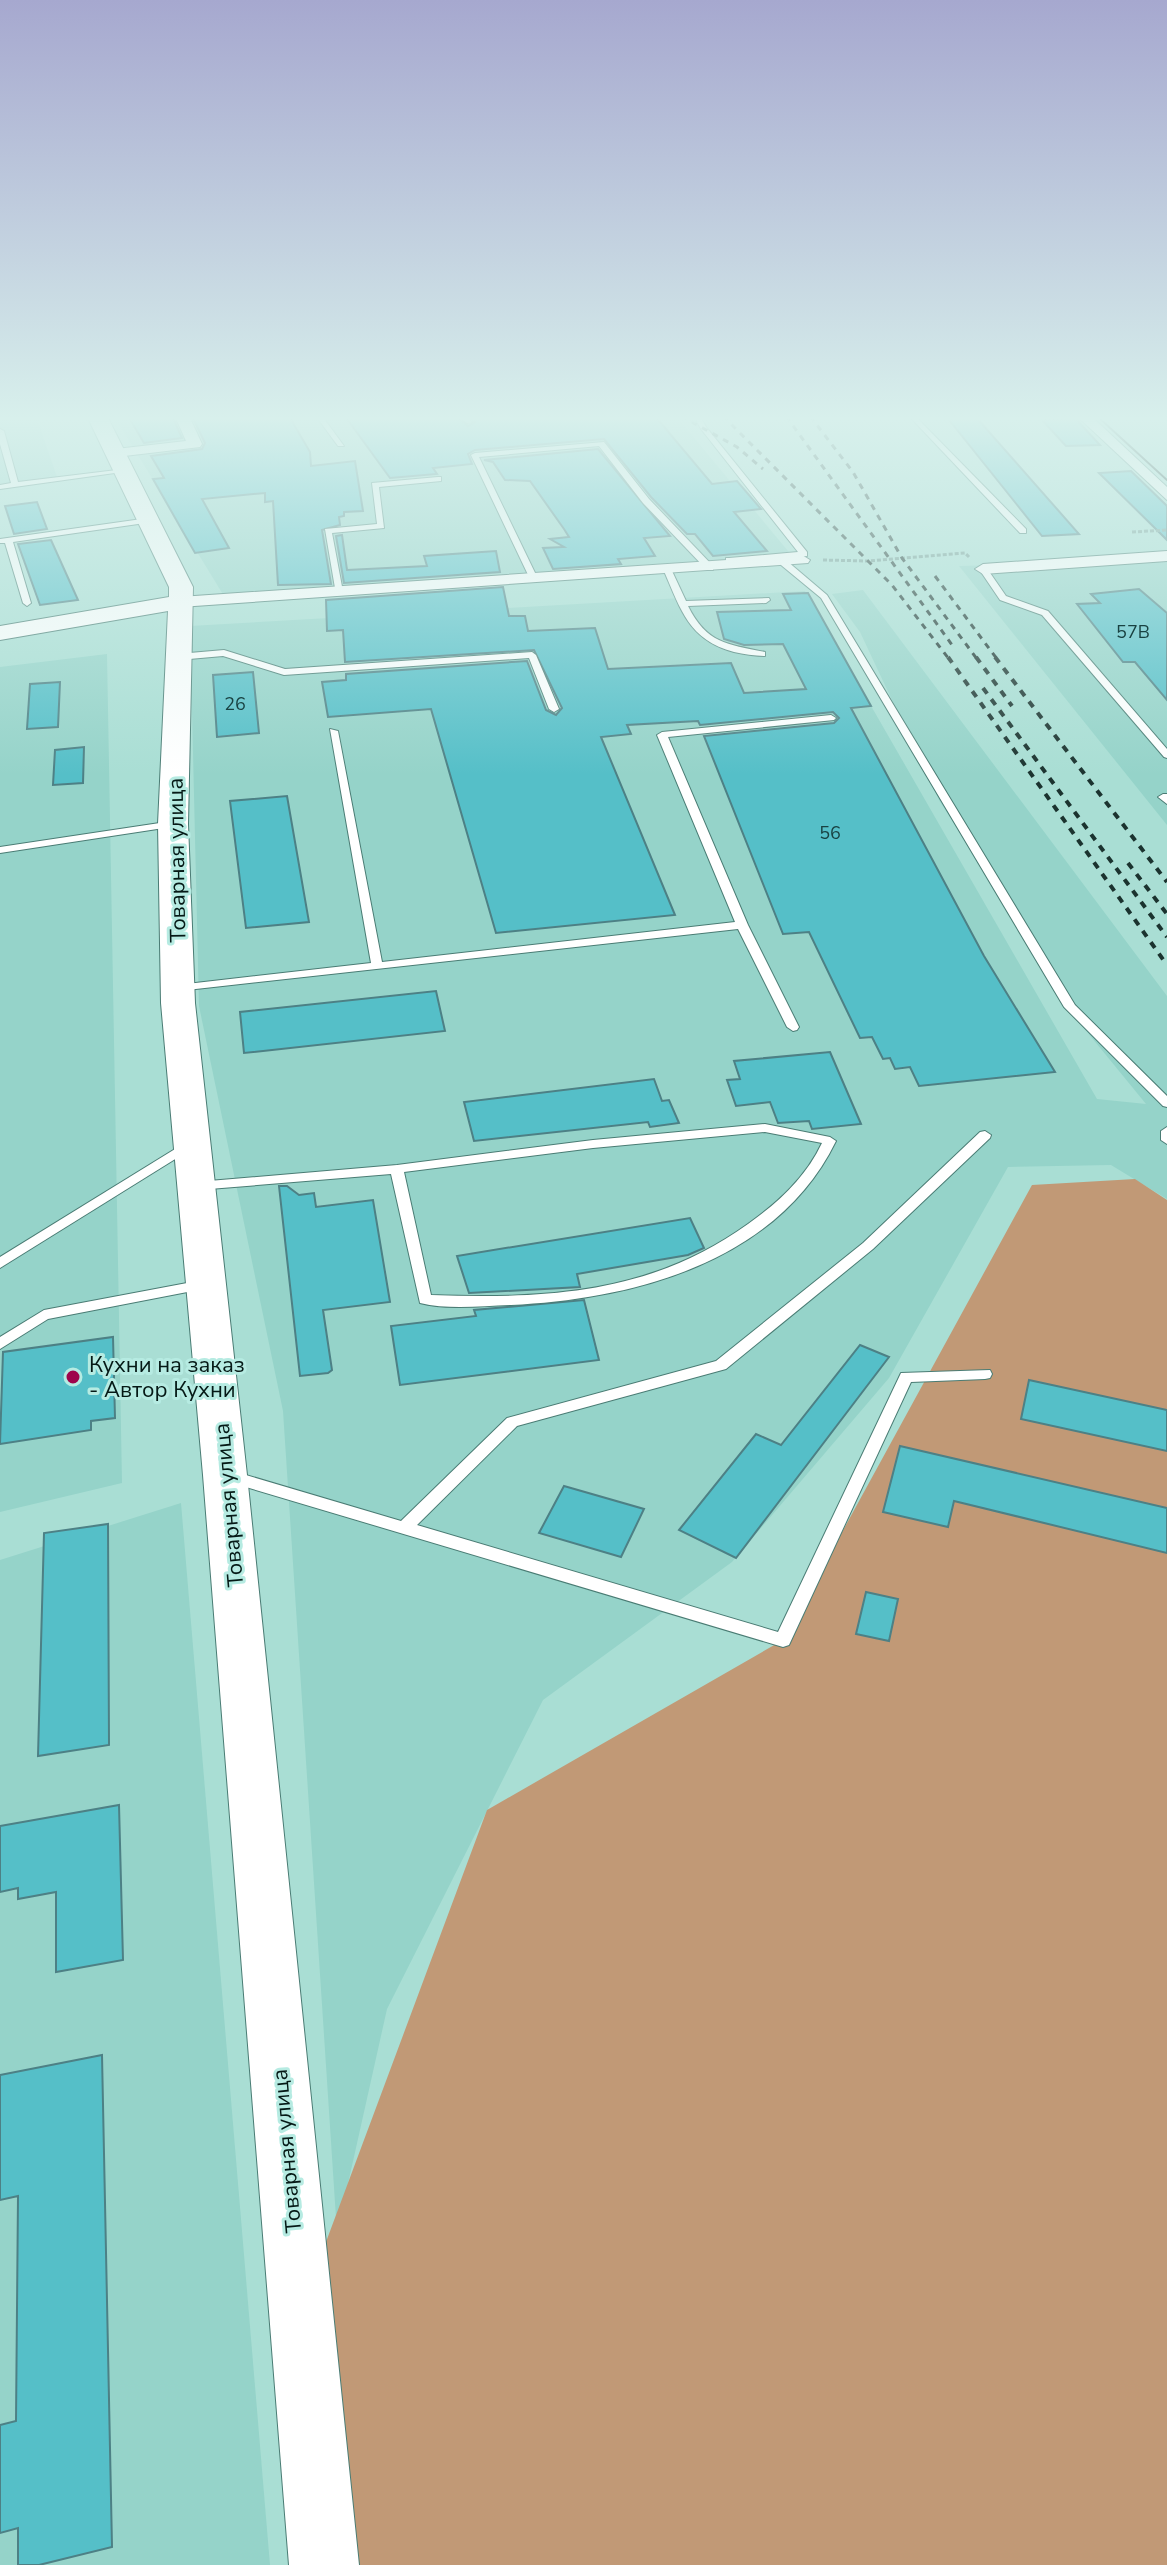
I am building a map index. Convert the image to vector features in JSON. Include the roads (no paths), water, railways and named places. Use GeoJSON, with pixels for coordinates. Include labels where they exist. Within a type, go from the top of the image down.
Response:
{"type":"FeatureCollection","features":[{"type":"Feature","properties":{"kind":"street","name":"Товарная улица"},"geometry":{"type":"LineString","coordinates":[[156,536],[181,587],[173,824],[178,988],[324,2565]]}},
{"type":"Feature","properties":{"kind":"street"},"geometry":{"type":"LineString","coordinates":[[983,569],[1167,556]]}},
{"type":"Feature","properties":{"kind":"street"},"geometry":{"type":"LineString","coordinates":[[0,633],[180,602],[802,560]]}},
{"type":"Feature","properties":{"kind":"lane"},"geometry":{"type":"LineString","coordinates":[[27,603],[4,540],[35,536]]}},
{"type":"Feature","properties":{"kind":"lane"},"geometry":{"type":"LineString","coordinates":[[329,536],[339,592]]}},
{"type":"Feature","properties":{"kind":"lane"},"geometry":{"type":"LineString","coordinates":[[513,536],[534,579]]}},
{"type":"Feature","properties":{"kind":"lane"},"geometry":{"type":"LineString","coordinates":[[679,536],[710,568]]}},
{"type":"Feature","properties":{"kind":"lane"},"geometry":{"type":"LineString","coordinates":[[734,566],[729,560],[804,554],[789,536]]}},
{"type":"Feature","properties":{"kind":"lane"},"geometry":{"type":"LineString","coordinates":[[784,563],[824,597],[1070,1007],[1167,1103]]}},
{"type":"Feature","properties":{"kind":"lane"},"geometry":{"type":"LineString","coordinates":[[983,569],[1003,598],[1045,613],[1167,755]]}},
{"type":"Feature","properties":{"kind":"lane"},"geometry":{"type":"LineString","coordinates":[[668,571],[703,637],[724,649],[762,654]]}},
{"type":"Feature","properties":{"kind":"lane"},"geometry":{"type":"LineString","coordinates":[[683,604],[766,600]]}},
{"type":"Feature","properties":{"kind":"lane"},"geometry":{"type":"LineString","coordinates":[[178,657],[224,653],[284,672],[532,655],[554,709]]}},
{"type":"Feature","properties":{"kind":"lane"},"geometry":{"type":"LineString","coordinates":[[793,1027],[742,925],[662,735],[831,718]]}},
{"type":"Feature","properties":{"kind":"lane"},"geometry":{"type":"LineString","coordinates":[[333,731],[377,966]]}},
{"type":"Feature","properties":{"kind":"lane"},"geometry":{"type":"LineString","coordinates":[[0,850],[173,824]]}},
{"type":"Feature","properties":{"kind":"lane"},"geometry":{"type":"LineString","coordinates":[[178,988],[742,925]]}},
{"type":"Feature","properties":{"kind":"lane"},"geometry":{"type":"LineString","coordinates":[[196,1186],[397,1169],[593,1144],[765,1128],[830,1141],[819,1164],[780,1207],[708,1257],[681,1269],[628,1284],[486,1303],[425,1300],[397,1169]]}},
{"type":"Feature","properties":{"kind":"lane"},"geometry":{"type":"LineString","coordinates":[[1167,1131],[1167,1140]]}},
{"type":"Feature","properties":{"kind":"lane"},"geometry":{"type":"LineString","coordinates":[[404,1528],[512,1422],[721,1365],[868,1246],[985,1135]]}},
{"type":"Feature","properties":{"kind":"lane"},"geometry":{"type":"LineString","coordinates":[[0,1263],[192,1143]]}},
{"type":"Feature","properties":{"kind":"lane"},"geometry":{"type":"LineString","coordinates":[[0,1344],[44,1315],[207,1285]]}},
{"type":"Feature","properties":{"kind":"lane"},"geometry":{"type":"LineString","coordinates":[[225,1475],[783,1640],[906,1377],[985,1374]]}},
{"type":"Feature","properties":{"kind":"railway"},"geometry":{"type":"LineString","coordinates":[[843,536],[892,585],[949,659]]}},
{"type":"Feature","properties":{"kind":"railway"},"geometry":{"type":"LineString","coordinates":[[873,536],[955,649]]}},
{"type":"Feature","properties":{"kind":"railway"},"geometry":{"type":"LineString","coordinates":[[889,536],[902,558],[977,659]]}},
{"type":"Feature","properties":{"kind":"railway"},"geometry":{"type":"LineString","coordinates":[[935,576],[997,659]]}},
{"type":"Feature","properties":{"kind":"railway"},"geometry":{"type":"LineString","coordinates":[[948,657],[1167,965]]}},
{"type":"Feature","properties":{"kind":"railway"},"geometry":{"type":"LineString","coordinates":[[976,657],[1012,706]]}},
{"type":"Feature","properties":{"kind":"railway"},"geometry":{"type":"LineString","coordinates":[[995,657],[1167,882]]}},
{"type":"Feature","properties":{"kind":"railway"},"geometry":{"type":"LineString","coordinates":[[983,688],[1167,937]]}},
{"type":"Feature","properties":{"kind":"railway"},"geometry":{"type":"LineString","coordinates":[[1128,863],[1167,914]]}},
{"type":"Feature","properties":{"kind":"place","name":"Кухни на заказ - Автор Кухни"},"geometry":{"type":"Point","coordinates":[73,1377]}}]}
